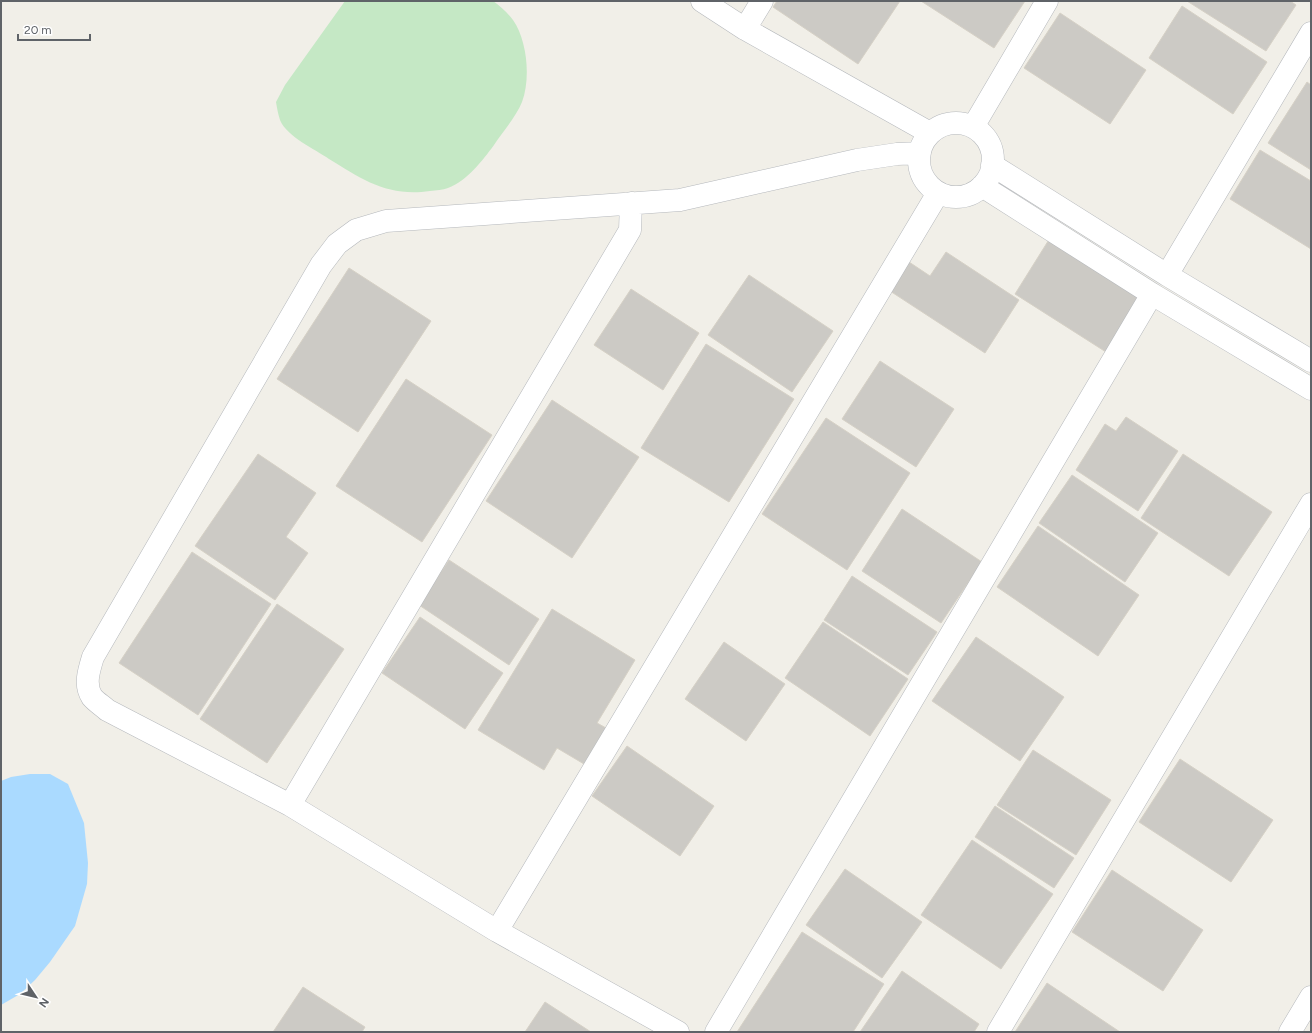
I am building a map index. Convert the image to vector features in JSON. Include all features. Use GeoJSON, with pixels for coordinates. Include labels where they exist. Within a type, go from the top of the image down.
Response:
{"type":"FeatureCollection","features":[{"type":"Feature","properties":{"kind":"street"},"geometry":{"type":"LineString","coordinates":[[702,1],[745,29],[930,133]]}},
{"type":"Feature","properties":{"kind":"street"},"geometry":{"type":"LineString","coordinates":[[745,29],[762,1]]}},
{"type":"Feature","properties":{"kind":"street"},"geometry":{"type":"LineString","coordinates":[[973,127],[1047,1]]}},
{"type":"Feature","properties":{"kind":"street"},"geometry":{"type":"LineString","coordinates":[[1167,275],[1311,33]]}},
{"type":"Feature","properties":{"kind":"street"},"geometry":{"type":"LineString","coordinates":[[951,123],[962,123],[973,127],[982,133],[988,142],[992,153],[992,165],[989,176],[982,186],[972,193],[961,196],[949,196],[938,193],[929,186],[922,176],[919,165],[923,142],[930,133],[940,126],[951,123]]}},
{"type":"Feature","properties":{"kind":"street"},"geometry":{"type":"LineString","coordinates":[[678,1032],[497,930],[290,805],[107,710],[92,697],[87,684],[89,670],[93,657],[321,265],[338,244],[356,230],[386,221],[680,200],[856,160],[897,154],[920,153]]}},
{"type":"Feature","properties":{"kind":"street"},"geometry":{"type":"LineString","coordinates":[[992,165],[1167,275],[1311,361]]}},
{"type":"Feature","properties":{"kind":"street"},"geometry":{"type":"LineString","coordinates":[[982,186],[1152,294],[1311,390]]}},
{"type":"Feature","properties":{"kind":"street"},"geometry":{"type":"LineString","coordinates":[[497,930],[938,193]]}},
{"type":"Feature","properties":{"kind":"street"},"geometry":{"type":"LineString","coordinates":[[290,805],[630,230],[631,203]]}},
{"type":"Feature","properties":{"kind":"street"},"geometry":{"type":"LineString","coordinates":[[716,1032],[1152,294]]}},
{"type":"Feature","properties":{"kind":"street"},"geometry":{"type":"LineString","coordinates":[[998,1032],[1311,504]]}},
{"type":"Feature","properties":{"kind":"street"},"geometry":{"type":"LineString","coordinates":[[1290,1032],[1311,997]]}},
{"type":"Feature","properties":{"kind":"green space"},"geometry":{"type":"Polygon","coordinates":[[[345,1],[493,1],[509,15],[518,28],[522,38],[527,71],[525,92],[522,102],[513,119],[485,157],[474,170],[455,185],[444,189],[415,192],[389,189],[376,185],[353,174],[302,142],[289,132],[280,120],[276,102],[285,85],[345,1]]]}},
{"type":"Feature","properties":{"kind":"water"},"geometry":{"type":"Polygon","coordinates":[[[30,774],[50,774],[68,784],[84,823],[88,863],[87,884],[75,926],[50,962],[35,980],[20,994],[1,1005],[1,781],[11,777],[30,774]]]}},
{"type":"Feature","properties":{"kind":"building"},"geometry":{"type":"Polygon","coordinates":[[[777,1],[900,1],[858,64],[773,7],[777,1]]]}},
{"type":"Feature","properties":{"kind":"building"},"geometry":{"type":"Polygon","coordinates":[[[921,1],[1025,1],[994,48],[921,1]]]}},
{"type":"Feature","properties":{"kind":"building"},"geometry":{"type":"Polygon","coordinates":[[[1187,1],[1290,1],[1296,5],[1266,51],[1187,1]]]}},
{"type":"Feature","properties":{"kind":"building"},"geometry":{"type":"Polygon","coordinates":[[[1182,6],[1267,62],[1233,114],[1149,58],[1182,6]]]}},
{"type":"Feature","properties":{"kind":"building"},"geometry":{"type":"Polygon","coordinates":[[[1060,13],[1146,70],[1110,124],[1024,68],[1060,13]]]}},
{"type":"Feature","properties":{"kind":"building"},"geometry":{"type":"Polygon","coordinates":[[[1307,82],[1311,85],[1311,170],[1268,143],[1307,82]]]}},
{"type":"Feature","properties":{"kind":"building"},"geometry":{"type":"Polygon","coordinates":[[[1260,150],[1311,181],[1311,249],[1230,199],[1260,150]]]}},
{"type":"Feature","properties":{"kind":"building"},"geometry":{"type":"Polygon","coordinates":[[[1050,238],[1141,297],[1106,352],[1015,294],[1050,238]]]}},
{"type":"Feature","properties":{"kind":"building"},"geometry":{"type":"Polygon","coordinates":[[[946,252],[1019,300],[985,353],[887,289],[906,260],[930,276],[946,252]]]}},
{"type":"Feature","properties":{"kind":"building"},"geometry":{"type":"Polygon","coordinates":[[[349,268],[431,321],[358,432],[277,379],[349,268]]]}},
{"type":"Feature","properties":{"kind":"building"},"geometry":{"type":"Polygon","coordinates":[[[749,275],[833,331],[792,392],[708,335],[749,275]]]}},
{"type":"Feature","properties":{"kind":"building"},"geometry":{"type":"Polygon","coordinates":[[[631,289],[699,333],[663,390],[594,345],[631,289]]]}},
{"type":"Feature","properties":{"kind":"building"},"geometry":{"type":"Polygon","coordinates":[[[706,344],[794,399],[729,502],[641,448],[706,344]]]}},
{"type":"Feature","properties":{"kind":"building"},"geometry":{"type":"Polygon","coordinates":[[[880,361],[954,409],[916,467],[842,419],[880,361]]]}},
{"type":"Feature","properties":{"kind":"building"},"geometry":{"type":"Polygon","coordinates":[[[406,379],[492,435],[422,542],[336,486],[406,379]]]}},
{"type":"Feature","properties":{"kind":"building"},"geometry":{"type":"Polygon","coordinates":[[[552,400],[639,457],[572,558],[486,501],[552,400]]]}},
{"type":"Feature","properties":{"kind":"building"},"geometry":{"type":"Polygon","coordinates":[[[1126,417],[1178,451],[1138,511],[1076,470],[1105,424],[1116,431],[1126,417]]]}},
{"type":"Feature","properties":{"kind":"building"},"geometry":{"type":"Polygon","coordinates":[[[826,418],[910,473],[847,570],[762,514],[826,418]]]}},
{"type":"Feature","properties":{"kind":"building"},"geometry":{"type":"Polygon","coordinates":[[[258,454],[316,493],[286,537],[308,553],[275,600],[195,546],[258,454]]]}},
{"type":"Feature","properties":{"kind":"building"},"geometry":{"type":"Polygon","coordinates":[[[1183,454],[1272,512],[1229,576],[1141,518],[1183,454]]]}},
{"type":"Feature","properties":{"kind":"building"},"geometry":{"type":"Polygon","coordinates":[[[1072,475],[1158,533],[1125,582],[1039,523],[1072,475]]]}},
{"type":"Feature","properties":{"kind":"building"},"geometry":{"type":"Polygon","coordinates":[[[902,509],[982,562],[941,623],[862,571],[902,509]]]}},
{"type":"Feature","properties":{"kind":"building"},"geometry":{"type":"Polygon","coordinates":[[[1038,526],[1139,595],[1098,656],[997,587],[1038,526]]]}},
{"type":"Feature","properties":{"kind":"building"},"geometry":{"type":"Polygon","coordinates":[[[192,552],[271,604],[198,715],[119,663],[192,552]]]}},
{"type":"Feature","properties":{"kind":"building"},"geometry":{"type":"Polygon","coordinates":[[[449,560],[539,619],[509,665],[419,605],[449,560]]]}},
{"type":"Feature","properties":{"kind":"building"},"geometry":{"type":"Polygon","coordinates":[[[852,576],[937,632],[908,675],[824,620],[852,576]]]}},
{"type":"Feature","properties":{"kind":"building"},"geometry":{"type":"Polygon","coordinates":[[[277,604],[344,649],[267,763],[200,719],[277,604]]]}},
{"type":"Feature","properties":{"kind":"building"},"geometry":{"type":"Polygon","coordinates":[[[552,609],[635,660],[597,723],[606,728],[584,764],[557,748],[544,770],[478,730],[552,609]]]}},
{"type":"Feature","properties":{"kind":"building"},"geometry":{"type":"Polygon","coordinates":[[[420,617],[503,673],[465,729],[382,673],[420,617]]]}},
{"type":"Feature","properties":{"kind":"building"},"geometry":{"type":"Polygon","coordinates":[[[823,622],[908,679],[870,736],[785,678],[823,622]]]}},
{"type":"Feature","properties":{"kind":"building"},"geometry":{"type":"Polygon","coordinates":[[[976,637],[1064,697],[1020,761],[932,701],[976,637]]]}},
{"type":"Feature","properties":{"kind":"building"},"geometry":{"type":"Polygon","coordinates":[[[724,642],[785,684],[746,741],[685,699],[724,642]]]}},
{"type":"Feature","properties":{"kind":"building"},"geometry":{"type":"Polygon","coordinates":[[[627,746],[714,806],[680,856],[592,796],[627,746]]]}},
{"type":"Feature","properties":{"kind":"building"},"geometry":{"type":"Polygon","coordinates":[[[1033,750],[1111,800],[1076,855],[997,805],[1033,750]]]}},
{"type":"Feature","properties":{"kind":"building"},"geometry":{"type":"Polygon","coordinates":[[[1180,759],[1273,820],[1231,882],[1139,822],[1180,759]]]}},
{"type":"Feature","properties":{"kind":"building"},"geometry":{"type":"Polygon","coordinates":[[[995,806],[1074,858],[1054,888],[975,837],[995,806]]]}},
{"type":"Feature","properties":{"kind":"building"},"geometry":{"type":"Polygon","coordinates":[[[972,840],[1053,894],[1001,969],[921,915],[972,840]]]}},
{"type":"Feature","properties":{"kind":"building"},"geometry":{"type":"Polygon","coordinates":[[[845,869],[922,922],[882,978],[806,925],[845,869]]]}},
{"type":"Feature","properties":{"kind":"building"},"geometry":{"type":"Polygon","coordinates":[[[1112,870],[1203,930],[1163,991],[1072,932],[1112,870]]]}},
{"type":"Feature","properties":{"kind":"building"},"geometry":{"type":"Polygon","coordinates":[[[802,932],[884,984],[853,1032],[737,1032],[802,932]]]}},
{"type":"Feature","properties":{"kind":"building"},"geometry":{"type":"Polygon","coordinates":[[[902,971],[979,1024],[974,1032],[860,1032],[902,971]]]}},
{"type":"Feature","properties":{"kind":"building"},"geometry":{"type":"Polygon","coordinates":[[[1047,983],[1120,1032],[1015,1032],[1047,983]]]}},
{"type":"Feature","properties":{"kind":"building"},"geometry":{"type":"Polygon","coordinates":[[[303,987],[365,1027],[362,1032],[273,1032],[303,987]]]}},
{"type":"Feature","properties":{"kind":"building"},"geometry":{"type":"Polygon","coordinates":[[[545,1002],[591,1032],[525,1032],[545,1002]]]}}]}
